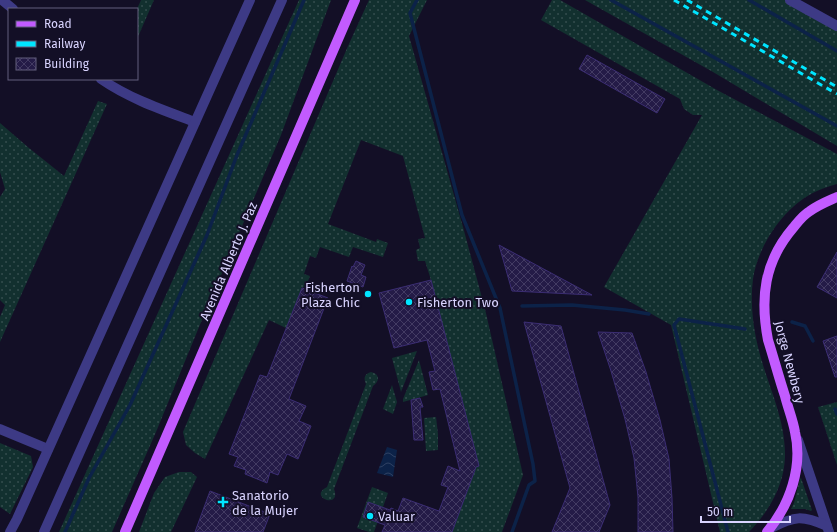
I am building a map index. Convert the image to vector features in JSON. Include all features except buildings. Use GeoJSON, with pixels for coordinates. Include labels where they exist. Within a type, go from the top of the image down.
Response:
{"type":"FeatureCollection","features":[{"type":"Feature","properties":{"kind":"main road","name":"Avenida Alberto J. Paz"},"geometry":{"type":"LineString","coordinates":[[125,532],[355,0]]}},
{"type":"Feature","properties":{"kind":"main road","name":"Jorge Newbery"},"geometry":{"type":"LineString","coordinates":[[769,530],[783,509],[794,483],[797,466],[797,449],[795,432],[768,340],[764,317],[764,293],[767,277],[779,248],[787,234],[797,222],[809,211],[837,197]]}},
{"type":"Feature","properties":{"kind":"street"},"geometry":{"type":"LineString","coordinates":[[2,0],[12,8]]}},
{"type":"Feature","properties":{"kind":"street"},"geometry":{"type":"LineString","coordinates":[[10,532],[18,519],[250,0]]}},
{"type":"Feature","properties":{"kind":"street"},"geometry":{"type":"LineString","coordinates":[[44,532],[282,0]]}},
{"type":"Feature","properties":{"kind":"street"},"geometry":{"type":"LineString","coordinates":[[790,0],[837,26]]}},
{"type":"Feature","properties":{"kind":"street"},"geometry":{"type":"LineString","coordinates":[[102,80],[132,98],[195,122]]}},
{"type":"Feature","properties":{"kind":"street"},"geometry":{"type":"LineString","coordinates":[[0,429],[48,449]]}},
{"type":"Feature","properties":{"kind":"street"},"geometry":{"type":"LineString","coordinates":[[795,432],[828,529]]}},
{"type":"Feature","properties":{"kind":"street"},"geometry":{"type":"LineString","coordinates":[[769,530],[787,520],[800,517],[815,520],[828,529]]}},
{"type":"Feature","properties":{"kind":"green space"},"geometry":{"type":"Polygon","coordinates":[[[141,0],[154,0],[138,37],[138,8],[141,0]]]}},
{"type":"Feature","properties":{"kind":"green space"},"geometry":{"type":"Polygon","coordinates":[[[299,0],[331,0],[281,135],[156,432],[112,532],[59,532],[299,0]]]}},
{"type":"Feature","properties":{"kind":"green space"},"geometry":{"type":"Polygon","coordinates":[[[369,0],[427,0],[409,36],[485,309],[523,475],[502,532],[452,532],[476,467],[479,466],[431,280],[425,261],[418,261],[416,250],[420,248],[418,239],[425,238],[403,156],[361,140],[328,224],[376,242],[377,239],[388,243],[383,257],[353,247],[349,257],[320,247],[316,258],[310,256],[304,274],[310,276],[306,286],[302,288],[286,328],[269,320],[205,459],[186,445],[183,432],[369,0]]]}},
{"type":"Feature","properties":{"kind":"green space"},"geometry":{"type":"Polygon","coordinates":[[[552,0],[560,0],[717,90],[837,154],[837,184],[819,190],[805,197],[784,216],[767,240],[756,266],[752,288],[755,333],[759,351],[780,416],[785,443],[785,457],[782,478],[774,498],[763,516],[749,532],[720,532],[671,325],[604,287],[702,115],[693,115],[684,109],[680,99],[541,20],[552,0]]]}},
{"type":"Feature","properties":{"kind":"green space"},"geometry":{"type":"Polygon","coordinates":[[[585,0],[790,0],[837,26],[837,146],[713,72],[585,0]]]}},
{"type":"Feature","properties":{"kind":"green space"},"geometry":{"type":"Polygon","coordinates":[[[98,101],[107,104],[0,342],[0,317],[5,305],[0,300],[0,197],[5,189],[0,172],[0,123],[64,176],[98,101]]]}},
{"type":"Feature","properties":{"kind":"green space"},"geometry":{"type":"Polygon","coordinates":[[[417,351],[401,392],[392,358],[417,351]]]}},
{"type":"Feature","properties":{"kind":"green space"},"geometry":{"type":"Polygon","coordinates":[[[419,360],[428,395],[403,402],[403,399],[419,360]]]}},
{"type":"Feature","properties":{"kind":"green space"},"geometry":{"type":"Polygon","coordinates":[[[371,372],[376,374],[378,380],[373,386],[334,489],[335,495],[333,499],[326,500],[321,494],[322,491],[327,487],[366,384],[365,376],[371,372]]]}},
{"type":"Feature","properties":{"kind":"green space"},"geometry":{"type":"Polygon","coordinates":[[[392,385],[397,402],[393,414],[383,409],[392,385]]]}},
{"type":"Feature","properties":{"kind":"green space"},"geometry":{"type":"Polygon","coordinates":[[[837,402],[837,465],[818,407],[837,402]]]}},
{"type":"Feature","properties":{"kind":"green space"},"geometry":{"type":"Polygon","coordinates":[[[436,417],[438,450],[426,451],[424,418],[436,417]]]}},
{"type":"Feature","properties":{"kind":"green space"},"geometry":{"type":"Polygon","coordinates":[[[0,443],[31,456],[33,467],[10,514],[0,507],[0,443]]]}},
{"type":"Feature","properties":{"kind":"green space"},"geometry":{"type":"Polygon","coordinates":[[[179,472],[191,472],[197,477],[171,532],[139,532],[154,493],[165,477],[179,472]]]}},
{"type":"Feature","properties":{"kind":"green space"},"geometry":{"type":"Polygon","coordinates":[[[801,478],[812,510],[811,511],[805,509],[791,509],[801,478]]]}},
{"type":"Feature","properties":{"kind":"green space"},"geometry":{"type":"Polygon","coordinates":[[[372,487],[388,493],[374,532],[369,532],[357,528],[372,487]]]}},
{"type":"Feature","properties":{"kind":"water"},"geometry":{"type":"Polygon","coordinates":[[[387,447],[397,450],[393,477],[377,473],[387,447]]]}},
{"type":"Feature","properties":{"kind":"waterway"},"geometry":{"type":"LineString","coordinates":[[65,532],[89,478],[130,405],[207,235],[237,155],[304,0]]}},
{"type":"Feature","properties":{"kind":"waterway"},"geometry":{"type":"LineString","coordinates":[[417,0],[410,13],[462,215],[500,308],[533,464],[535,481],[529,485],[512,532]]}},
{"type":"Feature","properties":{"kind":"waterway"},"geometry":{"type":"LineString","coordinates":[[611,0],[837,126]]}},
{"type":"Feature","properties":{"kind":"waterway"},"geometry":{"type":"LineString","coordinates":[[749,0],[837,51]]}},
{"type":"Feature","properties":{"kind":"waterway"},"geometry":{"type":"LineString","coordinates":[[522,306],[572,305],[649,314]]}},
{"type":"Feature","properties":{"kind":"waterway"},"geometry":{"type":"LineString","coordinates":[[728,532],[674,325],[679,319],[745,329]]}},
{"type":"Feature","properties":{"kind":"waterway"},"geometry":{"type":"LineString","coordinates":[[792,322],[805,326],[813,341]]}},
{"type":"Feature","properties":{"kind":"waterway"},"geometry":{"type":"LineString","coordinates":[[835,409],[837,414]]}},
{"type":"Feature","properties":{"kind":"railway"},"geometry":{"type":"LineString","coordinates":[[674,0],[837,94]]}},
{"type":"Feature","properties":{"kind":"railway"},"geometry":{"type":"LineString","coordinates":[[687,0],[837,87]]}},
{"type":"Feature","properties":{"kind":"place","name":"Fisherton Plaza Chic"},"geometry":{"type":"Point","coordinates":[368,294]}},
{"type":"Feature","properties":{"kind":"place","name":"Fisherton Two"},"geometry":{"type":"Point","coordinates":[409,302]}},
{"type":"Feature","properties":{"kind":"place","name":"Sanatorio de la Mujer"},"geometry":{"type":"Point","coordinates":[223,502]}},
{"type":"Feature","properties":{"kind":"place","name":"Valuar"},"geometry":{"type":"Point","coordinates":[370,516]}}]}
